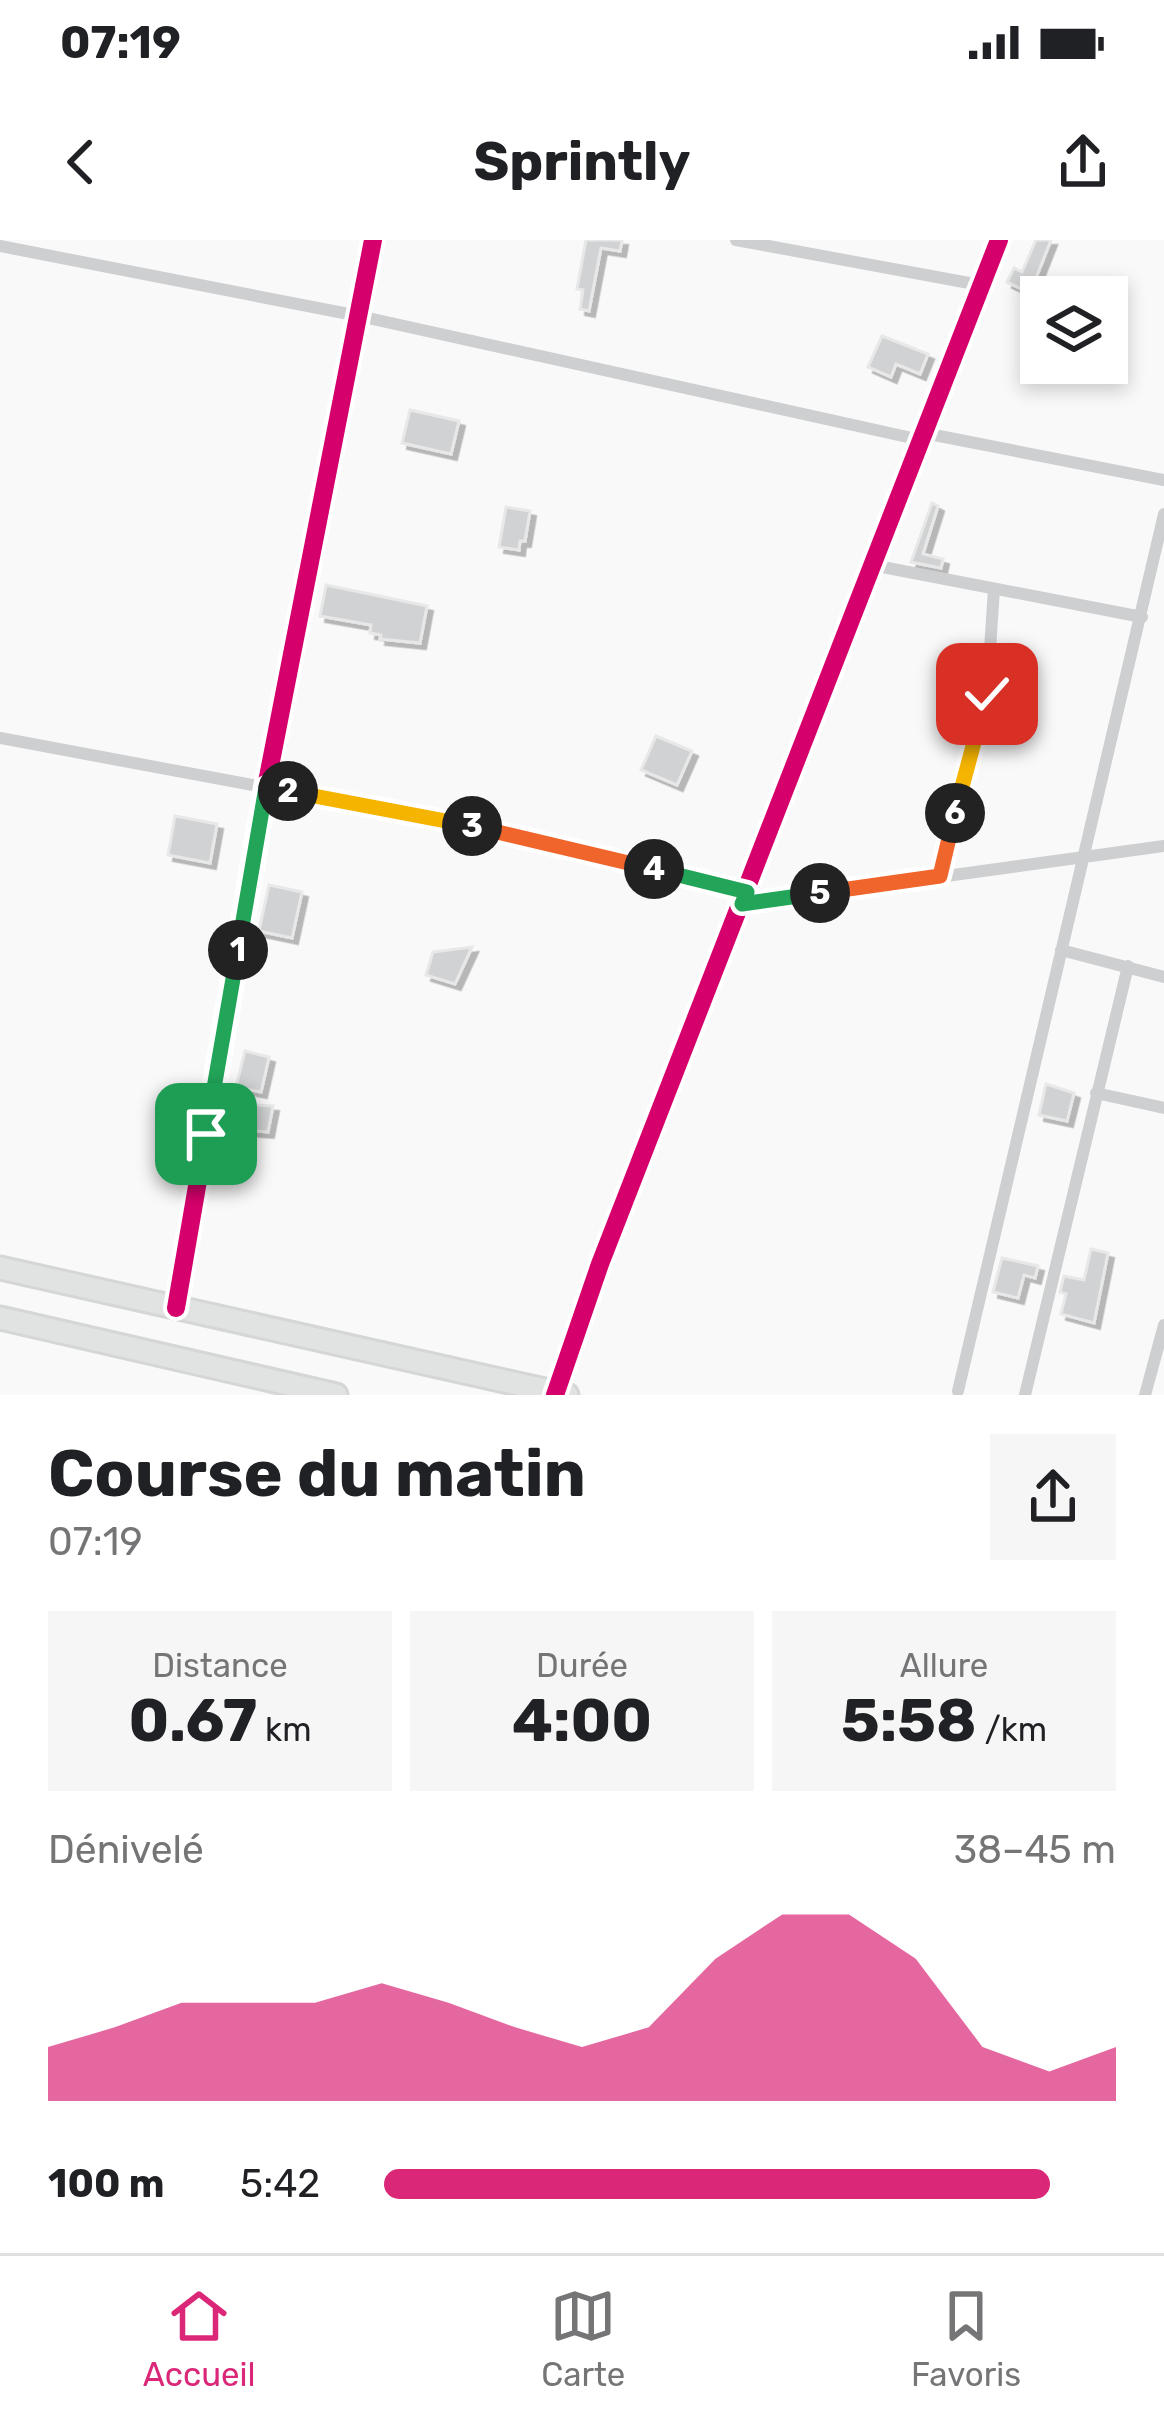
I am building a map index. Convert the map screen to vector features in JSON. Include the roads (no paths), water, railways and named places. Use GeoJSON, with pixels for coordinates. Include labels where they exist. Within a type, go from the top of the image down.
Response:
{"type":"FeatureCollection","features":[{"type":"Feature","properties":{"kind":"highway"},"geometry":{"type":"LineString","coordinates":[[0,1268],[559,1394]]}},
{"type":"Feature","properties":{"kind":"highway"},"geometry":{"type":"LineString","coordinates":[[0,1318],[336,1395]]}},
{"type":"Feature","properties":{"kind":"street"},"geometry":{"type":"LineString","coordinates":[[176,1307],[266,787],[373,240]]}},
{"type":"Feature","properties":{"kind":"street"},"geometry":{"type":"LineString","coordinates":[[736,240],[980,285]]}},
{"type":"Feature","properties":{"kind":"street"},"geometry":{"type":"LineString","coordinates":[[559,1394],[600,1264],[999,240]]}},
{"type":"Feature","properties":{"kind":"street"},"geometry":{"type":"LineString","coordinates":[[0,246],[359,316],[922,437],[1164,480]]}},
{"type":"Feature","properties":{"kind":"street"},"geometry":{"type":"LineString","coordinates":[[958,1391],[1164,514]]}},
{"type":"Feature","properties":{"kind":"street"},"geometry":{"type":"LineString","coordinates":[[872,565],[1142,617]]}},
{"type":"Feature","properties":{"kind":"street"},"geometry":{"type":"LineString","coordinates":[[940,876],[987,694],[994,589]]}},
{"type":"Feature","properties":{"kind":"street"},"geometry":{"type":"LineString","coordinates":[[0,738],[499,831],[745,898],[1164,846]]}},
{"type":"Feature","properties":{"kind":"street"},"geometry":{"type":"LineString","coordinates":[[1061,950],[1164,977]]}},
{"type":"Feature","properties":{"kind":"street"},"geometry":{"type":"LineString","coordinates":[[1025,1395],[1128,966]]}},
{"type":"Feature","properties":{"kind":"street"},"geometry":{"type":"LineString","coordinates":[[1096,1093],[1164,1108]]}},
{"type":"Feature","properties":{"kind":"street"},"geometry":{"type":"LineString","coordinates":[[1145,1395],[1162,1354],[1164,1325]]}}]}
